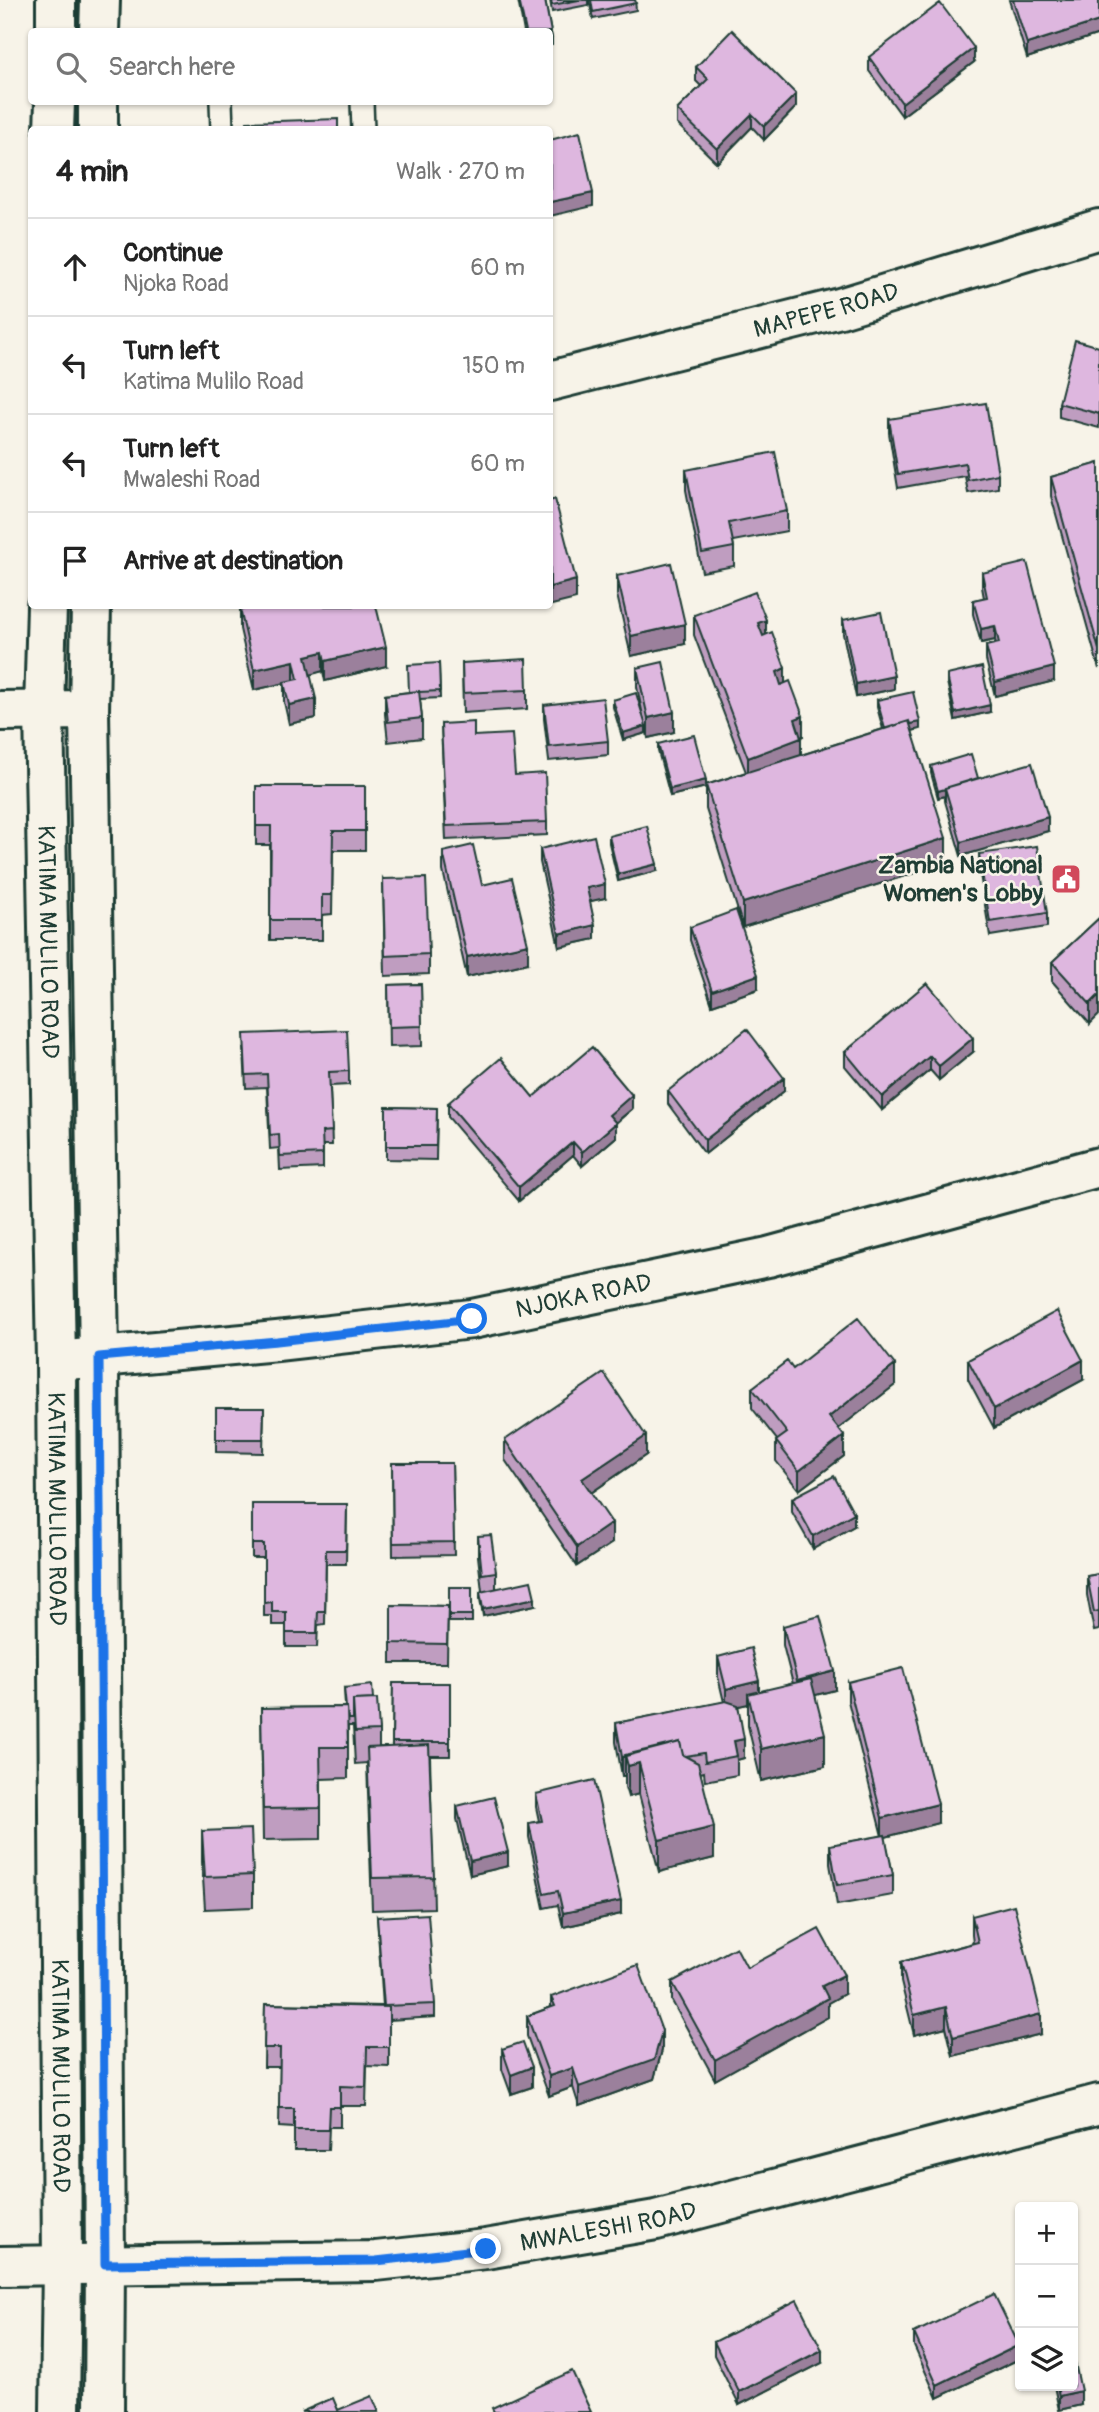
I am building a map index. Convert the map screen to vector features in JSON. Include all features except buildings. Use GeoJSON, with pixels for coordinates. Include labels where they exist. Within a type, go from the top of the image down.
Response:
{"type":"FeatureCollection","features":[{"type":"Feature","properties":{"kind":"main road"},"geometry":{"type":"LineString","coordinates":[[56,0],[56,28]]}},
{"type":"Feature","properties":{"kind":"main road"},"geometry":{"type":"LineString","coordinates":[[99,28],[100,0]]}},
{"type":"Feature","properties":{"kind":"main road"},"geometry":{"type":"LineString","coordinates":[[54,126],[55,105]]}},
{"type":"Feature","properties":{"kind":"main road"},"geometry":{"type":"LineString","coordinates":[[98,105],[98,126]]}},
{"type":"Feature","properties":{"kind":"main road","name":"MAPEPE ROAD"},"geometry":{"type":"LineString","coordinates":[[553,380],[840,308],[1099,229]]}},
{"type":"Feature","properties":{"kind":"main road","name":"KATIMA MULILO ROAD"},"geometry":{"type":"LineString","coordinates":[[47,609],[44,710],[56,1361],[62,2265],[60,2412]]}},
{"type":"Feature","properties":{"kind":"main road","name":"KATIMA MULILO ROAD"},"geometry":{"type":"LineString","coordinates":[[91,609],[89,710],[99,1357],[104,2412]]}},
{"type":"Feature","properties":{"kind":"main road"},"geometry":{"type":"LineString","coordinates":[[0,710],[89,710]]}},
{"type":"Feature","properties":{"kind":"main road","name":"NJOKA ROAD"},"geometry":{"type":"LineString","coordinates":[[56,1361],[277,1341],[472,1319],[768,1257],[1099,1167]]}},
{"type":"Feature","properties":{"kind":"main road","name":"MWALESHI ROAD"},"geometry":{"type":"LineString","coordinates":[[0,2266],[376,2261],[486,2249],[656,2220],[1099,2104]]}},
{"type":"Feature","properties":{"kind":"lane"},"geometry":{"type":"LineString","coordinates":[[221,105],[222,126]]}},
{"type":"Feature","properties":{"kind":"lane"},"geometry":{"type":"LineString","coordinates":[[362,105],[363,126]]}},
{"type":"Feature","properties":{"kind":"place","name":"Zambia National Women's Lobby"},"geometry":{"type":"Point","coordinates":[1066,879]}},
{"type":"Feature","properties":{"kind":"route"},"geometry":{"type":"LineString","coordinates":[[472,1319],[277,1341],[99,1357],[105,2264],[376,2261],[486,2249]]}}]}
